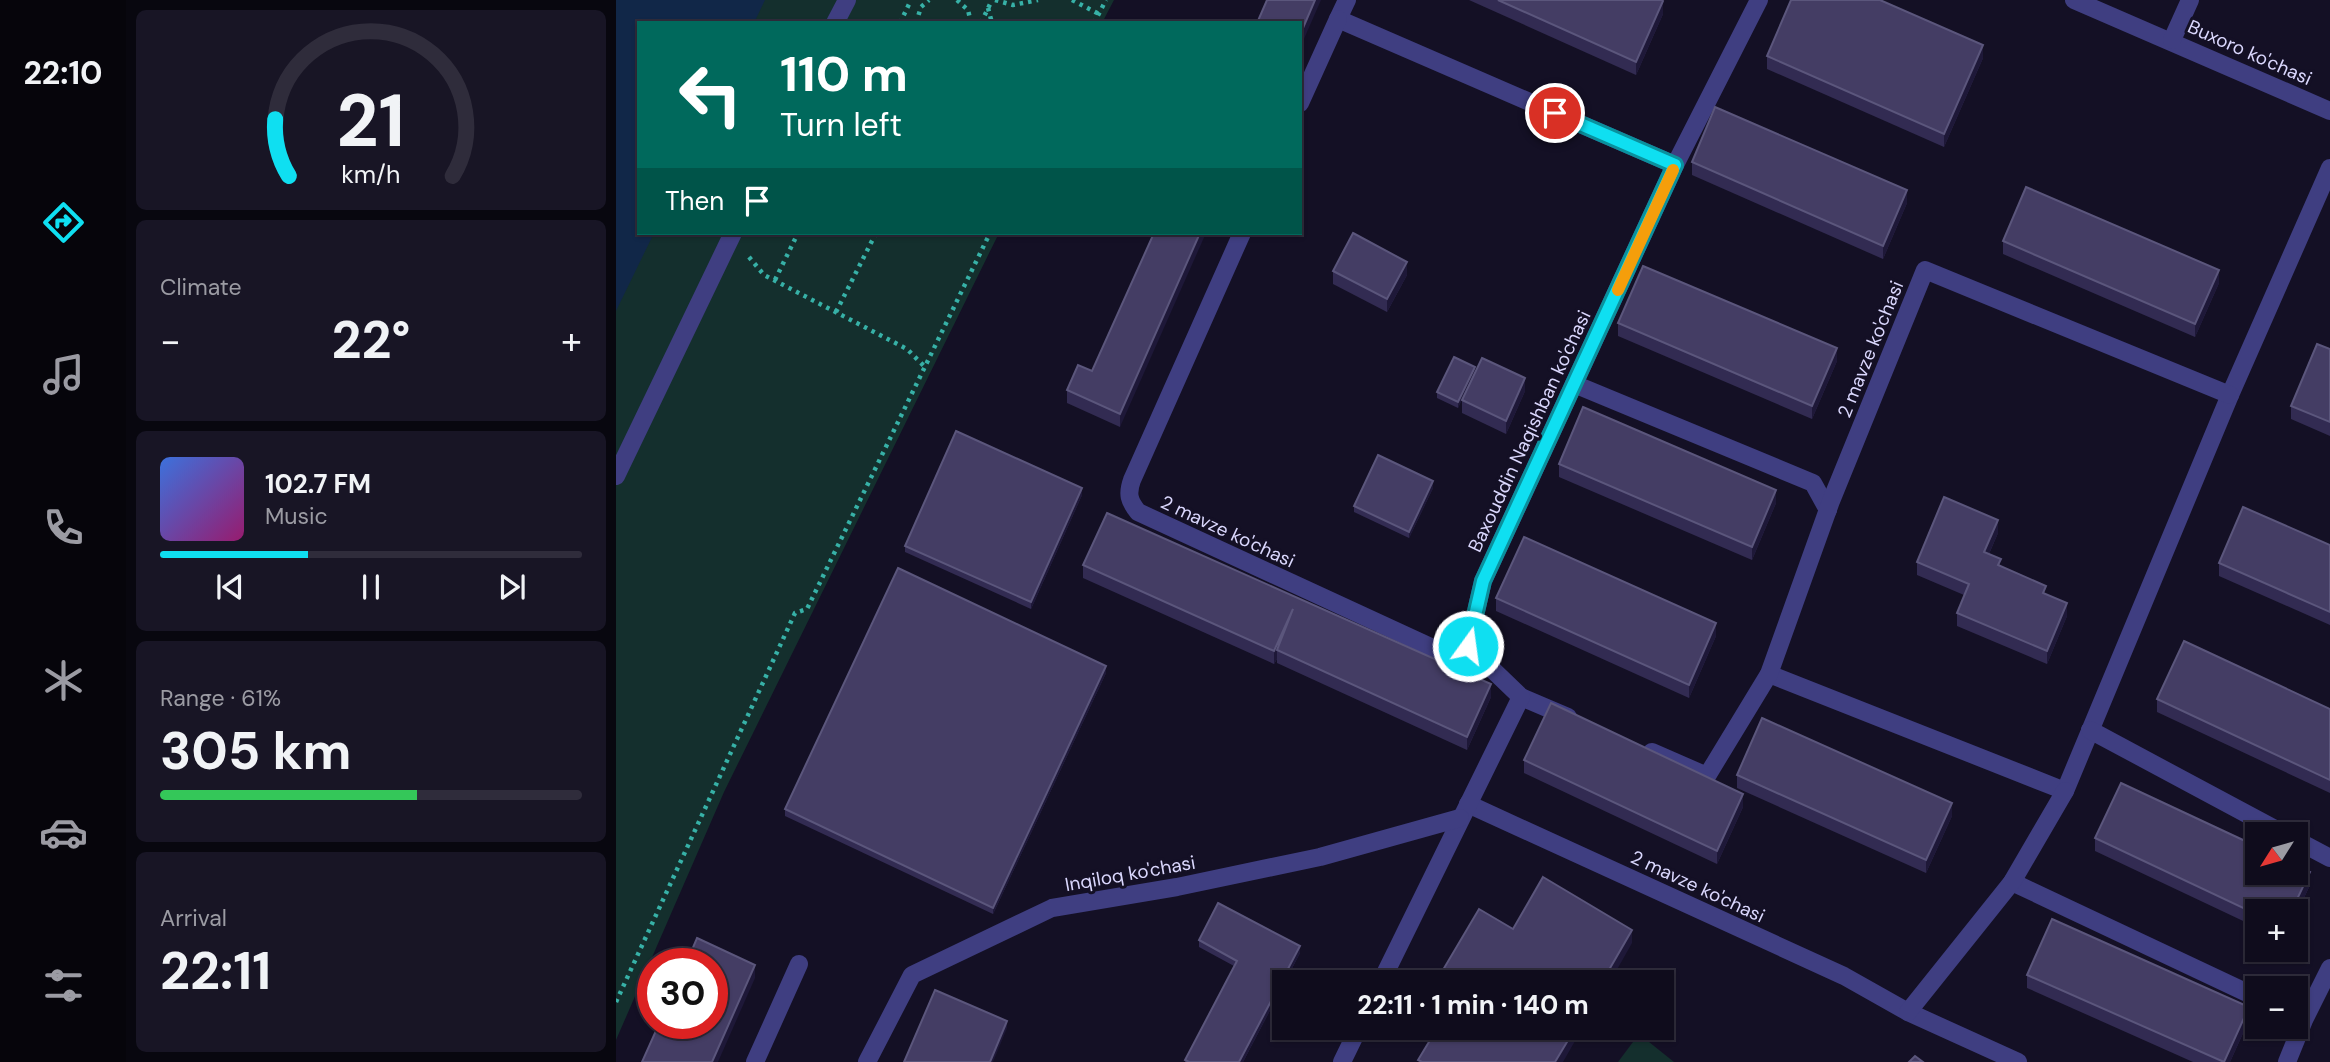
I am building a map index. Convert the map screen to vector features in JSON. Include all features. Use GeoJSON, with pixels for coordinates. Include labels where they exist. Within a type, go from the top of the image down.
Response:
{"type":"FeatureCollection","features":[{"type":"Feature","properties":{"kind":"street"},"geometry":{"type":"LineString","coordinates":[[836,21],[846,0]]}},
{"type":"Feature","properties":{"kind":"street"},"geometry":{"type":"LineString","coordinates":[[1302,99],[1347,0]]}},
{"type":"Feature","properties":{"kind":"street","name":"Baxouddin Naqishban ko'chasi"},"geometry":{"type":"LineString","coordinates":[[1468,646],[1483,581],[1675,165],[1759,0]]}},
{"type":"Feature","properties":{"kind":"street","name":"Buxoro ko'chasi"},"geometry":{"type":"LineString","coordinates":[[2074,0],[2172,40],[2330,111]]}},
{"type":"Feature","properties":{"kind":"street"},"geometry":{"type":"LineString","coordinates":[[2172,40],[2190,0]]}},
{"type":"Feature","properties":{"kind":"street"},"geometry":{"type":"LineString","coordinates":[[1338,19],[1675,165]]}},
{"type":"Feature","properties":{"kind":"street"},"geometry":{"type":"LineString","coordinates":[[1908,1012],[2012,882],[2064,791],[2230,395],[2330,168]]}},
{"type":"Feature","properties":{"kind":"street","name":"2 mavze ko'chasi"},"geometry":{"type":"LineString","coordinates":[[1241,235],[1128,489],[1132,505],[1138,513],[1437,650],[1468,646]]}},
{"type":"Feature","properties":{"kind":"street"},"geometry":{"type":"LineString","coordinates":[[616,476],[730,238]]}},
{"type":"Feature","properties":{"kind":"street","name":"2 mavze ko'chasi"},"geometry":{"type":"LineString","coordinates":[[1633,744],[1707,776],[1769,674],[1828,510],[1925,270],[2230,395]]}},
{"type":"Feature","properties":{"kind":"street"},"geometry":{"type":"LineString","coordinates":[[1574,384],[1813,484],[1828,510]]}},
{"type":"Feature","properties":{"kind":"street"},"geometry":{"type":"LineString","coordinates":[[1468,646],[1521,697],[1583,723]]}},
{"type":"Feature","properties":{"kind":"street"},"geometry":{"type":"LineString","coordinates":[[1769,674],[2064,791]]}},
{"type":"Feature","properties":{"kind":"street"},"geometry":{"type":"LineString","coordinates":[[1387,970],[1521,697]]}},
{"type":"Feature","properties":{"kind":"street"},"geometry":{"type":"LineString","coordinates":[[2090,730],[2262,822]]}},
{"type":"Feature","properties":{"kind":"street","name":"2 mavze ko'chasi"},"geometry":{"type":"LineString","coordinates":[[1464,811],[1844,976],[1908,1012],[2018,1062]]}},
{"type":"Feature","properties":{"kind":"street","name":"Inqiloq ko'chasi"},"geometry":{"type":"LineString","coordinates":[[867,1062],[912,975],[1052,908],[1177,887],[1320,857],[1464,811]]}},
{"type":"Feature","properties":{"kind":"street"},"geometry":{"type":"LineString","coordinates":[[2308,846],[2330,858]]}},
{"type":"Feature","properties":{"kind":"street"},"geometry":{"type":"LineString","coordinates":[[2012,882],[2245,992]]}},
{"type":"Feature","properties":{"kind":"street"},"geometry":{"type":"LineString","coordinates":[[755,1062],[799,964]]}},
{"type":"Feature","properties":{"kind":"street"},"geometry":{"type":"LineString","coordinates":[[2308,1005],[2330,968]]}},
{"type":"Feature","properties":{"kind":"street"},"geometry":{"type":"LineString","coordinates":[[2287,1062],[2294,1039]]}},
{"type":"Feature","properties":{"kind":"street"},"geometry":{"type":"LineString","coordinates":[[1342,1062],[1353,1040]]}},
{"type":"Feature","properties":{"kind":"path"},"geometry":{"type":"LineString","coordinates":[[901,21],[911,0]]}},
{"type":"Feature","properties":{"kind":"path"},"geometry":{"type":"LineString","coordinates":[[917,21],[919,12],[929,0]]}},
{"type":"Feature","properties":{"kind":"path"},"geometry":{"type":"LineString","coordinates":[[957,0],[968,10],[971,21]]}},
{"type":"Feature","properties":{"kind":"path"},"geometry":{"type":"LineString","coordinates":[[982,21],[993,0],[1013,5],[1038,0]]}},
{"type":"Feature","properties":{"kind":"path"},"geometry":{"type":"LineString","coordinates":[[1072,0],[1099,14]]}},
{"type":"Feature","properties":{"kind":"path"},"geometry":{"type":"LineString","coordinates":[[1095,21],[1106,0]]}},
{"type":"Feature","properties":{"kind":"path"},"geometry":{"type":"LineString","coordinates":[[908,7],[919,12]]}},
{"type":"Feature","properties":{"kind":"path"},"geometry":{"type":"LineString","coordinates":[[988,8],[991,21]]}},
{"type":"Feature","properties":{"kind":"path"},"geometry":{"type":"LineString","coordinates":[[775,281],[797,235]]}},
{"type":"Feature","properties":{"kind":"path"},"geometry":{"type":"LineString","coordinates":[[836,312],[875,235]]}},
{"type":"Feature","properties":{"kind":"path"},"geometry":{"type":"LineString","coordinates":[[616,1002],[795,613],[807,609],[987,235]]}},
{"type":"Feature","properties":{"kind":"path"},"geometry":{"type":"LineString","coordinates":[[730,238],[764,275],[907,349],[924,366]]}},
{"type":"Feature","properties":{"kind":"green space"},"geometry":{"type":"Polygon","coordinates":[[[616,0],[1114,0],[1103,21],[637,21],[637,235],[998,235],[724,792],[656,948],[637,948],[637,992],[616,1040],[616,0]]]}},
{"type":"Feature","properties":{"kind":"green space"},"geometry":{"type":"Polygon","coordinates":[[[1634,1040],[1646,1040],[1674,1062],[1618,1062],[1634,1040]]]}},
{"type":"Feature","properties":{"kind":"water"},"geometry":{"type":"Polygon","coordinates":[[[616,0],[765,0],[755,21],[637,21],[637,235],[653,235],[616,311],[616,0]]]}},
{"type":"Feature","properties":{"kind":"building"},"geometry":{"type":"Polygon","coordinates":[[[1267,0],[1315,0],[1302,30],[1302,21],[1258,21],[1267,0]]]}},
{"type":"Feature","properties":{"kind":"building"},"geometry":{"type":"Polygon","coordinates":[[[1498,0],[1662,0],[1663,1],[1636,62],[1498,0]]]}},
{"type":"Feature","properties":{"kind":"building"},"geometry":{"type":"Polygon","coordinates":[[[1791,0],[1880,0],[1983,45],[1944,134],[1767,56],[1791,0]]]}},
{"type":"Feature","properties":{"kind":"building"},"geometry":{"type":"Polygon","coordinates":[[[1715,107],[1907,190],[1883,246],[1692,162],[1715,107]]]}},
{"type":"Feature","properties":{"kind":"building"},"geometry":{"type":"Polygon","coordinates":[[[2026,187],[2219,270],[2195,324],[2003,241],[2026,187]]]}},
{"type":"Feature","properties":{"kind":"building"},"geometry":{"type":"Polygon","coordinates":[[[1353,233],[1407,262],[1387,299],[1333,271],[1353,233]]]}},
{"type":"Feature","properties":{"kind":"building"},"geometry":{"type":"Polygon","coordinates":[[[1153,235],[1199,235],[1120,414],[1067,390],[1078,365],[1092,371],[1153,235]]]}},
{"type":"Feature","properties":{"kind":"building"},"geometry":{"type":"Polygon","coordinates":[[[1643,266],[1837,348],[1812,406],[1618,323],[1643,266]]]}},
{"type":"Feature","properties":{"kind":"building"},"geometry":{"type":"Polygon","coordinates":[[[2317,344],[2330,349],[2330,422],[2291,406],[2317,344]]]}},
{"type":"Feature","properties":{"kind":"building"},"geometry":{"type":"Polygon","coordinates":[[[1454,357],[1475,367],[1458,402],[1437,392],[1454,357]]]}},
{"type":"Feature","properties":{"kind":"building"},"geometry":{"type":"Polygon","coordinates":[[[1482,358],[1525,378],[1506,421],[1462,400],[1482,358]]]}},
{"type":"Feature","properties":{"kind":"building"},"geometry":{"type":"Polygon","coordinates":[[[1583,407],[1776,490],[1752,547],[1559,464],[1583,407]]]}},
{"type":"Feature","properties":{"kind":"building"},"geometry":{"type":"Polygon","coordinates":[[[956,431],[1082,488],[1031,602],[905,546],[956,431]]]}},
{"type":"Feature","properties":{"kind":"building"},"geometry":{"type":"Polygon","coordinates":[[[1378,455],[1433,481],[1409,532],[1354,506],[1378,455]]]}},
{"type":"Feature","properties":{"kind":"building"},"geometry":{"type":"Polygon","coordinates":[[[1944,497],[1998,520],[1984,552],[2001,559],[1998,565],[2046,586],[2043,593],[2067,603],[2047,651],[1957,613],[1969,584],[1917,562],[1944,497]]]}},
{"type":"Feature","properties":{"kind":"building"},"geometry":{"type":"Polygon","coordinates":[[[2243,507],[2330,545],[2330,612],[2219,563],[2243,507]]]}},
{"type":"Feature","properties":{"kind":"building"},"geometry":{"type":"Polygon","coordinates":[[[1107,513],[1491,684],[1467,737],[1277,650],[1293,609],[1274,651],[1083,565],[1107,513]]]}},
{"type":"Feature","properties":{"kind":"building"},"geometry":{"type":"Polygon","coordinates":[[[1524,537],[1716,623],[1689,685],[1496,598],[1524,537]]]}},
{"type":"Feature","properties":{"kind":"building"},"geometry":{"type":"Polygon","coordinates":[[[898,568],[1106,666],[993,908],[785,809],[898,568]]]}},
{"type":"Feature","properties":{"kind":"building"},"geometry":{"type":"Polygon","coordinates":[[[2184,641],[2330,709],[2330,780],[2157,699],[2184,641]]]}},
{"type":"Feature","properties":{"kind":"building"},"geometry":{"type":"Polygon","coordinates":[[[1551,703],[1743,794],[1717,851],[1524,760],[1551,703]]]}},
{"type":"Feature","properties":{"kind":"building"},"geometry":{"type":"Polygon","coordinates":[[[1762,718],[1952,803],[1926,860],[1737,775],[1762,718]]]}},
{"type":"Feature","properties":{"kind":"building"},"geometry":{"type":"Polygon","coordinates":[[[2121,783],[2245,841],[2245,886],[2303,886],[2297,899],[2245,899],[2245,909],[2095,838],[2121,783]]]}},
{"type":"Feature","properties":{"kind":"building"},"geometry":{"type":"Polygon","coordinates":[[[1543,877],[1632,930],[1609,970],[1443,970],[1479,909],[1513,929],[1543,877]]]}},
{"type":"Feature","properties":{"kind":"building"},"geometry":{"type":"Polygon","coordinates":[[[1218,903],[1300,946],[1287,970],[1272,970],[1272,999],[1239,1062],[1185,1060],[1237,961],[1199,940],[1218,903]]]}},
{"type":"Feature","properties":{"kind":"building"},"geometry":{"type":"Polygon","coordinates":[[[2052,919],[2245,1005],[2245,1016],[2224,1062],[2027,975],[2052,919]]]}},
{"type":"Feature","properties":{"kind":"building"},"geometry":{"type":"Polygon","coordinates":[[[697,938],[718,948],[693,948],[697,938]]]}},
{"type":"Feature","properties":{"kind":"building"},"geometry":{"type":"Polygon","coordinates":[[[728,952],[755,965],[728,1026],[728,952]]]}},
{"type":"Feature","properties":{"kind":"building"},"geometry":{"type":"Polygon","coordinates":[[[935,990],[1007,1021],[990,1062],[904,1062],[935,990]]]}},
{"type":"Feature","properties":{"kind":"building"},"geometry":{"type":"Polygon","coordinates":[[[652,1039],[722,1039],[712,1062],[642,1062],[652,1039]]]}},
{"type":"Feature","properties":{"kind":"building"},"geometry":{"type":"Polygon","coordinates":[[[1430,1040],[1568,1040],[1555,1062],[1418,1060],[1430,1040]]]}},
{"type":"Feature","properties":{"kind":"building"},"geometry":{"type":"Polygon","coordinates":[[[1915,1056],[1923,1062],[1909,1062],[1915,1056]]]}},
{"type":"Feature","properties":{"kind":"slow traffic"},"geometry":{"type":"LineString","coordinates":[[1618,290],[1673,170]]}},
{"type":"Feature","properties":{"kind":"route"},"geometry":{"type":"LineString","coordinates":[[1468,646],[1483,581],[1675,165],[1555,113]]}}]}
